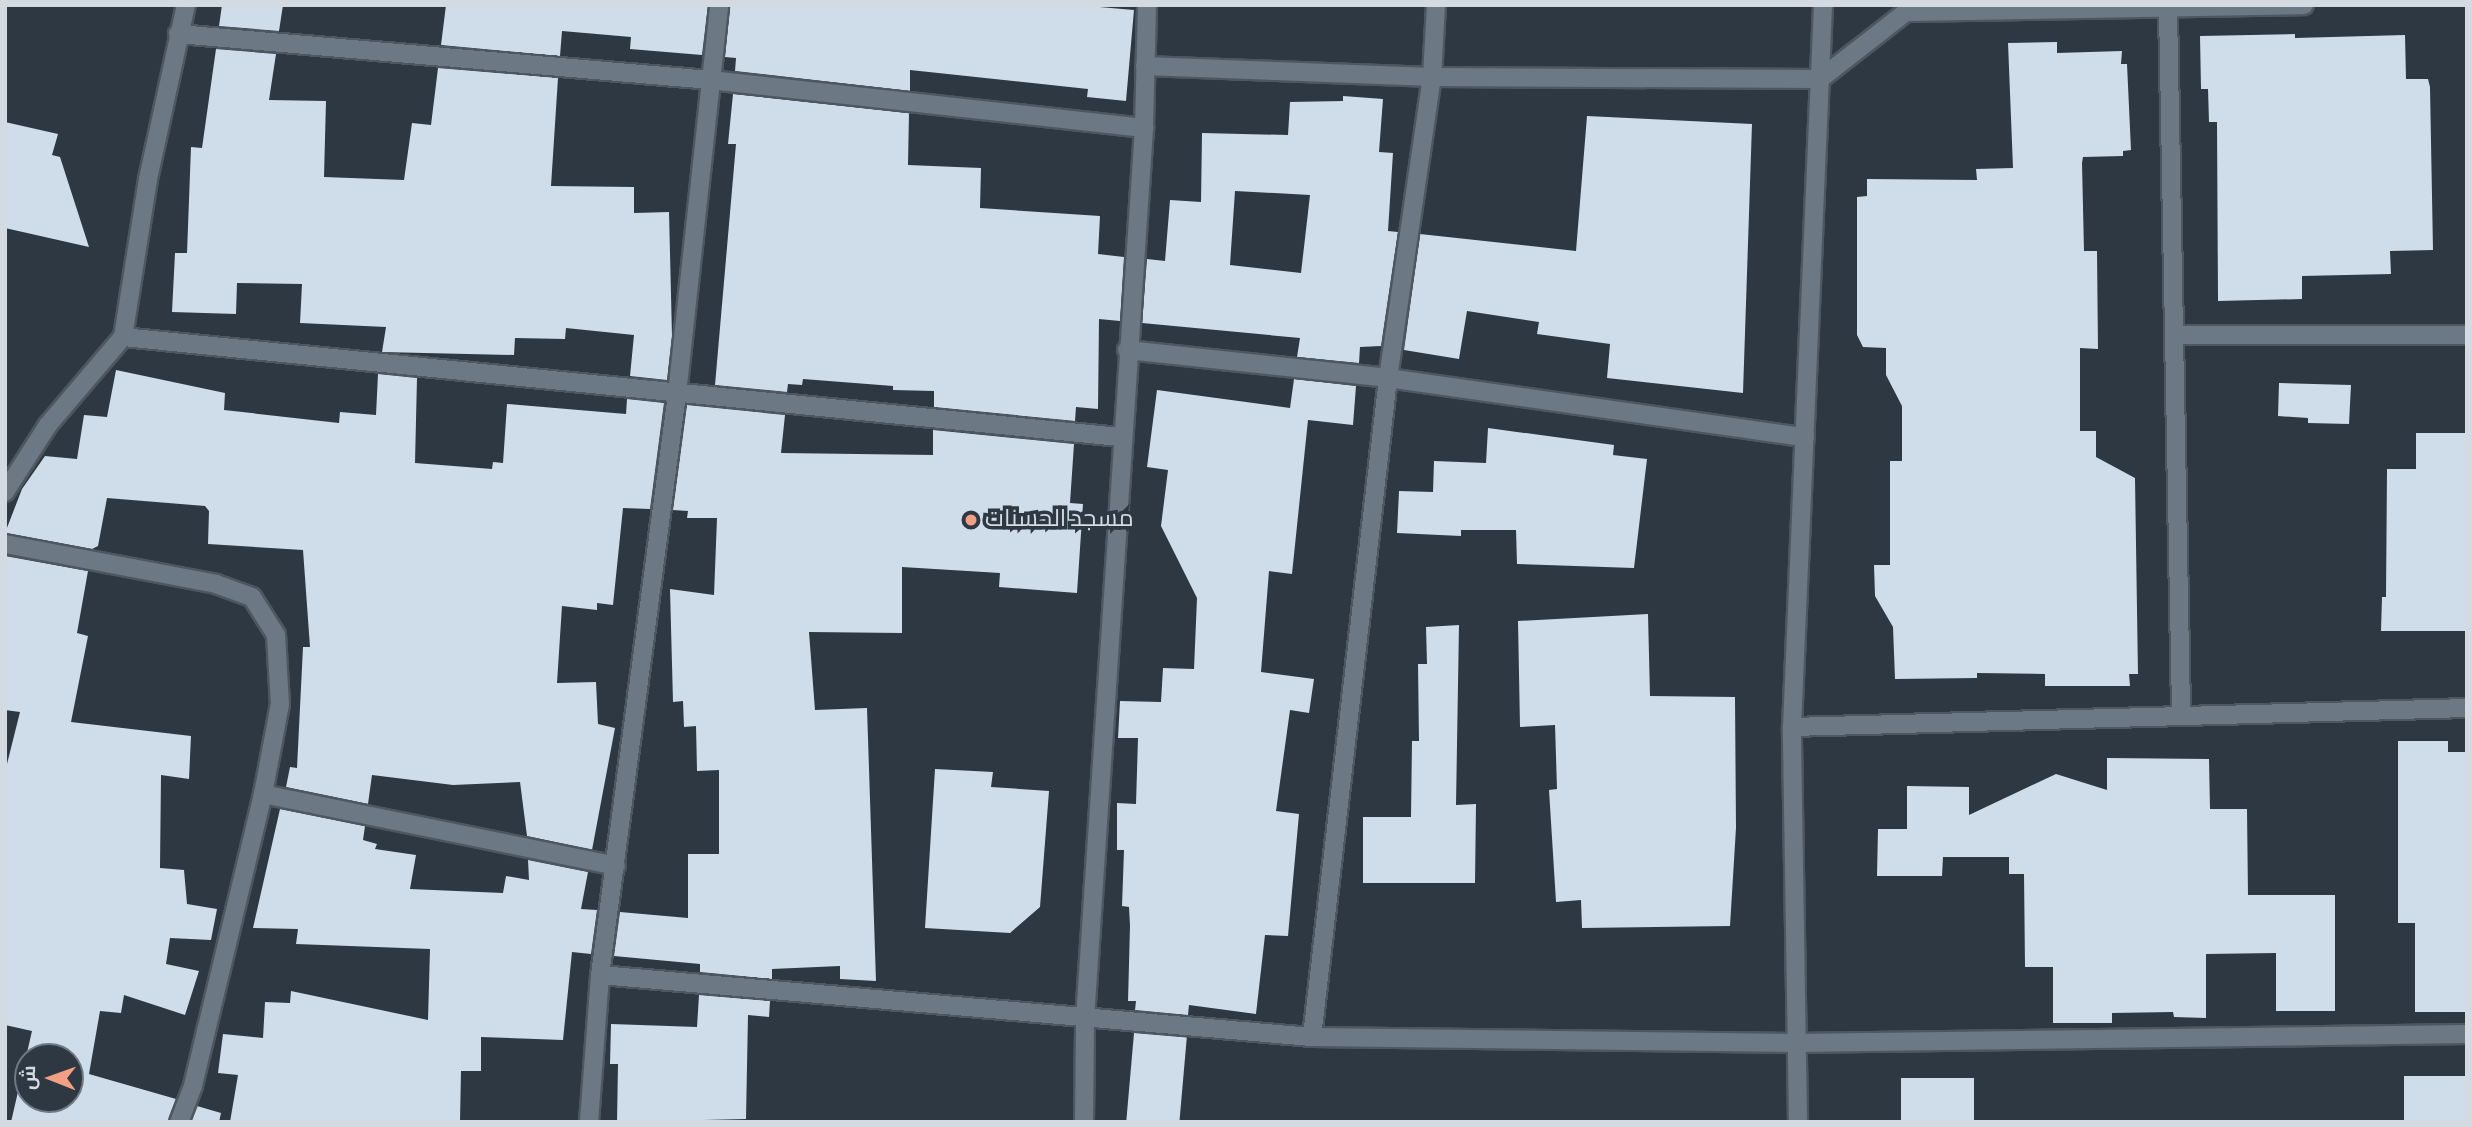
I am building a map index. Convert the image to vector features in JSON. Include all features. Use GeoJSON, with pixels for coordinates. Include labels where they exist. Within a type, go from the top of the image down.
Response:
{"type":"FeatureCollection","features":[{"type":"Feature","properties":{"kind":"street"},"geometry":{"type":"LineString","coordinates":[[5,492],[48,425],[123,337],[148,179],[186,5]]}},
{"type":"Feature","properties":{"kind":"street"},"geometry":{"type":"LineString","coordinates":[[589,1122],[600,975],[677,394],[719,5]]}},
{"type":"Feature","properties":{"kind":"street"},"geometry":{"type":"LineString","coordinates":[[1084,1122],[1085,1019],[1120,437],[1144,128],[1147,5]]}},
{"type":"Feature","properties":{"kind":"street"},"geometry":{"type":"LineString","coordinates":[[1312,1037],[1388,378],[1432,77],[1436,5]]}},
{"type":"Feature","properties":{"kind":"street"},"geometry":{"type":"LineString","coordinates":[[1798,1122],[1792,727],[1823,5]]}},
{"type":"Feature","properties":{"kind":"street"},"geometry":{"type":"LineString","coordinates":[[1145,66],[1432,77],[1820,79],[1906,12],[2304,5]]}},
{"type":"Feature","properties":{"kind":"street"},"geometry":{"type":"LineString","coordinates":[[2168,9],[2181,713]]}},
{"type":"Feature","properties":{"kind":"street"},"geometry":{"type":"LineString","coordinates":[[178,34],[710,80],[1144,128]]}},
{"type":"Feature","properties":{"kind":"street"},"geometry":{"type":"LineString","coordinates":[[2175,335],[2467,335]]}},
{"type":"Feature","properties":{"kind":"street"},"geometry":{"type":"LineString","coordinates":[[123,337],[1120,437]]}},
{"type":"Feature","properties":{"kind":"street"},"geometry":{"type":"LineString","coordinates":[[1128,350],[1388,378],[1805,437]]}},
{"type":"Feature","properties":{"kind":"street"},"geometry":{"type":"LineString","coordinates":[[5,544],[163,571],[252,597],[276,635],[280,666],[280,705],[263,794],[193,1086],[179,1122]]}},
{"type":"Feature","properties":{"kind":"street"},"geometry":{"type":"LineString","coordinates":[[1792,727],[2181,713],[2467,708]]}},
{"type":"Feature","properties":{"kind":"street"},"geometry":{"type":"LineString","coordinates":[[263,794],[616,866]]}},
{"type":"Feature","properties":{"kind":"street"},"geometry":{"type":"LineString","coordinates":[[600,975],[1312,1037],[1796,1043],[2467,1034]]}},
{"type":"Feature","properties":{"kind":"building"},"geometry":{"type":"Polygon","coordinates":[[[222,5],[283,5],[279,31],[219,26],[222,5]]]}},
{"type":"Feature","properties":{"kind":"building"},"geometry":{"type":"Polygon","coordinates":[[[446,5],[708,5],[702,55],[630,49],[631,37],[562,31],[560,56],[441,45],[446,5]]]}},
{"type":"Feature","properties":{"kind":"building"},"geometry":{"type":"Polygon","coordinates":[[[730,5],[1076,5],[1134,10],[1126,101],[1087,97],[1088,89],[910,70],[910,91],[735,71],[736,58],[725,57],[730,5]]]}},
{"type":"Feature","properties":{"kind":"building"},"geometry":{"type":"Polygon","coordinates":[[[2295,34],[2295,38],[2405,35],[2406,79],[2428,79],[2430,87],[2433,250],[2390,251],[2391,274],[2302,276],[2302,299],[2218,301],[2217,122],[2209,122],[2208,89],[2201,89],[2200,36],[2295,34]]]}},
{"type":"Feature","properties":{"kind":"building"},"geometry":{"type":"Polygon","coordinates":[[[2057,42],[2057,53],[2122,51],[2121,64],[2127,64],[2131,150],[2123,151],[2123,156],[2083,157],[2082,163],[2084,251],[2097,251],[2098,349],[2080,348],[2080,431],[2096,431],[2096,457],[2135,478],[2138,674],[2129,674],[2130,686],[2045,686],[2045,674],[1977,673],[1977,678],[1895,679],[1893,627],[1875,596],[1874,565],[1890,565],[1890,461],[1902,461],[1902,406],[1886,375],[1886,348],[1863,347],[1857,335],[1857,197],[1867,196],[1867,179],[1977,180],[1976,169],[2013,168],[2008,43],[2057,42]]]}},
{"type":"Feature","properties":{"kind":"building"},"geometry":{"type":"Polygon","coordinates":[[[216,49],[276,54],[269,100],[326,101],[324,177],[404,180],[412,123],[431,125],[438,68],[558,78],[551,186],[634,187],[634,213],[669,212],[672,336],[667,380],[630,376],[634,335],[566,328],[565,339],[515,338],[514,355],[382,352],[386,327],[300,323],[302,284],[237,283],[236,314],[172,312],[175,253],[187,253],[191,147],[202,148],[216,49]]]}},
{"type":"Feature","properties":{"kind":"building"},"geometry":{"type":"Polygon","coordinates":[[[733,94],[909,113],[908,165],[981,168],[980,208],[1100,216],[1098,254],[1124,257],[1120,321],[1099,319],[1098,409],[1076,407],[1075,421],[934,407],[934,391],[893,390],[893,386],[803,379],[802,385],[788,384],[787,392],[715,385],[736,144],[728,144],[733,94]]]}},
{"type":"Feature","properties":{"kind":"building"},"geometry":{"type":"Polygon","coordinates":[[[1343,96],[1383,99],[1379,152],[1393,153],[1388,231],[1398,232],[1381,346],[1360,347],[1359,363],[1297,357],[1300,338],[1142,323],[1147,259],[1165,261],[1170,200],[1201,202],[1202,133],[1288,135],[1290,102],[1343,101],[1343,96]],[[1235,191],[1230,265],[1301,273],[1310,195],[1235,191]]]}},
{"type":"Feature","properties":{"kind":"building"},"geometry":{"type":"Polygon","coordinates":[[[1587,116],[1752,124],[1743,393],[1607,378],[1610,344],[1537,334],[1539,322],[1467,311],[1459,359],[1404,350],[1420,234],[1576,251],[1587,116]]]}},
{"type":"Feature","properties":{"kind":"building"},"geometry":{"type":"Polygon","coordinates":[[[5,122],[58,134],[52,155],[60,157],[89,247],[5,228],[5,122]]]}},
{"type":"Feature","properties":{"kind":"building"},"geometry":{"type":"Polygon","coordinates":[[[116,370],[225,393],[224,410],[339,423],[340,412],[376,415],[378,374],[417,378],[415,463],[492,469],[493,462],[503,463],[507,404],[626,414],[627,399],[664,403],[650,509],[623,508],[613,605],[597,603],[597,610],[562,606],[557,683],[596,682],[598,724],[615,728],[592,850],[527,836],[520,782],[453,785],[372,775],[368,804],[286,787],[290,767],[297,768],[303,647],[310,647],[303,550],[208,544],[209,511],[205,506],[107,498],[98,546],[92,549],[5,533],[22,489],[45,456],[77,459],[84,415],[107,417],[116,370]]]}},
{"type":"Feature","properties":{"kind":"building"},"geometry":{"type":"Polygon","coordinates":[[[1294,379],[1356,386],[1353,425],[1308,420],[1292,574],[1269,571],[1261,672],[1314,679],[1309,713],[1290,710],[1276,811],[1299,814],[1288,936],[1265,935],[1256,1014],[1189,1005],[1188,1015],[1135,1010],[1136,1001],[1128,1001],[1129,907],[1122,906],[1124,850],[1117,850],[1117,803],[1136,804],[1138,738],[1118,738],[1120,701],[1161,702],[1163,668],[1194,669],[1197,598],[1161,526],[1168,470],[1147,467],[1157,390],[1290,408],[1294,379]]]}},
{"type":"Feature","properties":{"kind":"building"},"geometry":{"type":"Polygon","coordinates":[[[2279,383],[2351,385],[2349,424],[2308,423],[2308,418],[2278,416],[2279,383]]]}},
{"type":"Feature","properties":{"kind":"building"},"geometry":{"type":"Polygon","coordinates":[[[687,405],[785,415],[781,453],[933,455],[933,430],[1074,444],[1070,503],[1083,504],[1077,593],[999,587],[1000,573],[902,567],[902,633],[809,632],[815,710],[867,708],[876,981],[840,979],[840,966],[772,969],[772,979],[700,972],[700,964],[614,956],[620,912],[688,918],[688,854],[719,854],[719,770],[697,771],[696,726],[684,727],[683,701],[673,702],[670,589],[714,595],[717,518],[687,518],[688,511],[673,510],[687,405]]]}},
{"type":"Feature","properties":{"kind":"building"},"geometry":{"type":"Polygon","coordinates":[[[1488,428],[1614,445],[1613,455],[1647,459],[1634,568],[1517,564],[1516,530],[1461,530],[1461,536],[1397,533],[1399,491],[1433,492],[1434,461],[1486,463],[1488,428]]]}},
{"type":"Feature","properties":{"kind":"building"},"geometry":{"type":"Polygon","coordinates":[[[2416,433],[2467,433],[2467,631],[2381,631],[2382,597],[2386,597],[2387,469],[2416,469],[2416,433]]]}},
{"type":"Feature","properties":{"kind":"building"},"geometry":{"type":"Polygon","coordinates":[[[5,556],[88,571],[77,633],[88,636],[71,722],[191,736],[189,779],[161,775],[160,868],[184,870],[187,904],[217,909],[211,940],[170,938],[166,964],[199,971],[185,1015],[124,995],[121,1013],[100,1011],[89,1074],[176,1099],[168,1122],[11,1122],[14,1109],[14,1113],[84,1113],[84,1043],[29,1043],[32,1031],[5,1025],[5,772],[20,712],[5,710],[5,556]]]}},
{"type":"Feature","properties":{"kind":"building"},"geometry":{"type":"Polygon","coordinates":[[[1648,614],[1650,696],[1735,697],[1736,828],[1730,926],[1582,928],[1581,900],[1556,902],[1549,790],[1557,789],[1555,725],[1520,727],[1518,621],[1648,614]]]}},
{"type":"Feature","properties":{"kind":"building"},"geometry":{"type":"Polygon","coordinates":[[[1459,625],[1456,805],[1476,804],[1475,883],[1363,883],[1363,817],[1411,817],[1412,741],[1419,741],[1418,664],[1427,664],[1426,627],[1459,625]]]}},
{"type":"Feature","properties":{"kind":"building"},"geometry":{"type":"Polygon","coordinates":[[[2398,741],[2448,741],[2448,752],[2467,752],[2467,1012],[2415,1012],[2415,923],[2398,923],[2398,741]]]}},
{"type":"Feature","properties":{"kind":"building"},"geometry":{"type":"Polygon","coordinates":[[[2107,758],[2209,759],[2210,809],[2247,809],[2248,895],[2335,895],[2335,1011],[2276,1011],[2276,953],[2206,954],[2206,1018],[2174,1017],[2173,1012],[2112,1013],[2112,1023],[2053,1023],[2053,967],[2025,967],[2024,874],[2009,874],[2009,857],[1943,857],[1942,876],[1877,876],[1878,829],[1907,829],[1907,786],[1969,787],[1969,815],[2056,774],[2107,790],[2107,758]]]}},
{"type":"Feature","properties":{"kind":"building"},"geometry":{"type":"Polygon","coordinates":[[[935,769],[993,772],[991,787],[1049,791],[1040,907],[1010,933],[925,928],[935,769]]]}},
{"type":"Feature","properties":{"kind":"building"},"geometry":{"type":"Polygon","coordinates":[[[280,809],[365,826],[363,840],[377,844],[375,849],[416,855],[410,889],[503,893],[506,876],[529,880],[528,860],[588,872],[581,909],[597,910],[591,954],[572,952],[563,1040],[481,1037],[481,1071],[461,1071],[460,1122],[230,1122],[238,1075],[218,1073],[223,1034],[263,1038],[265,1002],[290,1003],[291,991],[428,1020],[430,949],[296,944],[298,929],[253,928],[280,809]]]}},
{"type":"Feature","properties":{"kind":"building"},"geometry":{"type":"Polygon","coordinates":[[[699,995],[770,1001],[769,1017],[748,1015],[746,1119],[617,1122],[618,1064],[610,1064],[611,1024],[697,1027],[699,995]]]}},
{"type":"Feature","properties":{"kind":"building"},"geometry":{"type":"Polygon","coordinates":[[[1134,1033],[1187,1038],[1179,1122],[1126,1122],[1134,1033]]]}},
{"type":"Feature","properties":{"kind":"building"},"geometry":{"type":"Polygon","coordinates":[[[2404,1076],[2467,1076],[2467,1122],[2404,1122],[2404,1076]]]}},
{"type":"Feature","properties":{"kind":"building"},"geometry":{"type":"Polygon","coordinates":[[[1901,1078],[1974,1078],[1974,1122],[1901,1122],[1901,1078]]]}},
{"type":"Feature","properties":{"kind":"building"},"geometry":{"type":"Polygon","coordinates":[[[197,1106],[221,1113],[219,1122],[191,1122],[197,1106]]]}},
{"type":"Feature","properties":{"kind":"place","name":"مسجد الحسنات"},"geometry":{"type":"Point","coordinates":[971,520]}}]}
